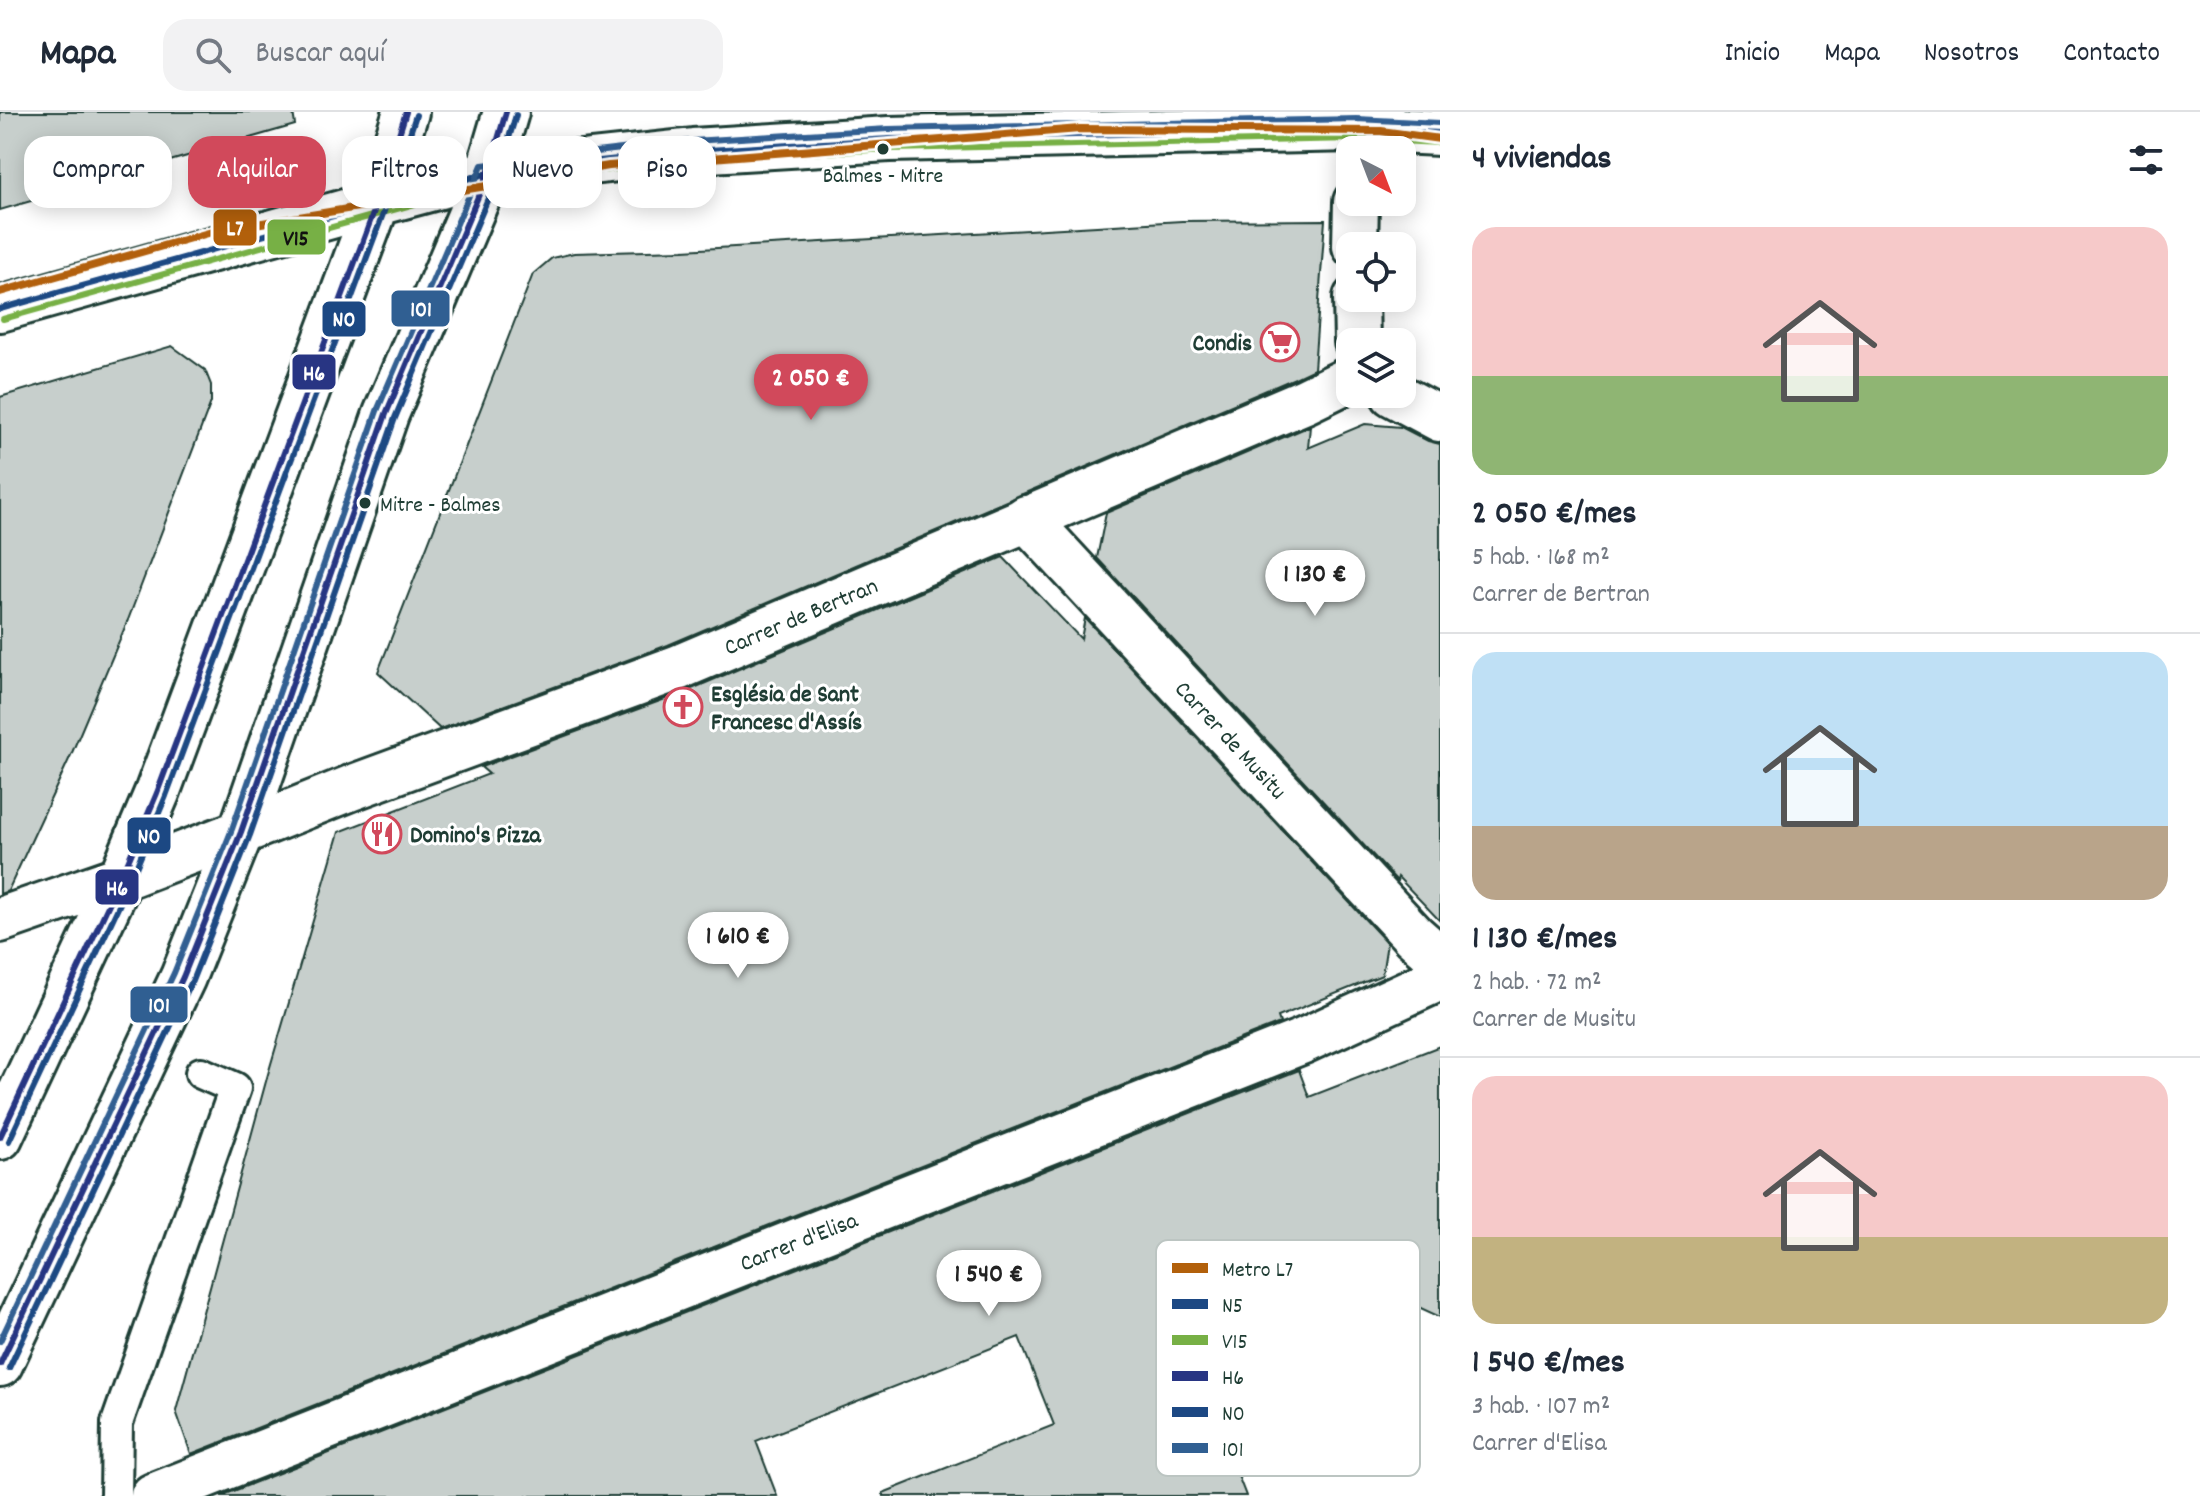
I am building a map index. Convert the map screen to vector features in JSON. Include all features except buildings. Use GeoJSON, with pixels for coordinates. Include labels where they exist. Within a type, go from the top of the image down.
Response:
{"type":"FeatureCollection","features":[{"type":"Feature","properties":{"kind":"main road"},"geometry":{"type":"LineString","coordinates":[[398,136],[406,112]]}},
{"type":"Feature","properties":{"kind":"main road"},"geometry":{"type":"LineString","coordinates":[[499,136],[506,112]]}},
{"type":"Feature","properties":{"kind":"main road"},"geometry":{"type":"LineString","coordinates":[[1398,136],[1440,133]]}},
{"type":"Feature","properties":{"kind":"main road"},"geometry":{"type":"LineString","coordinates":[[602,161],[693,151],[889,139],[1336,139]]}},
{"type":"Feature","properties":{"kind":"main road"},"geometry":{"type":"LineString","coordinates":[[0,1364],[183,977],[241,832],[386,414],[483,185]]}},
{"type":"Feature","properties":{"kind":"main road"},"geometry":{"type":"LineString","coordinates":[[0,309],[359,208]]}},
{"type":"Feature","properties":{"kind":"main road"},"geometry":{"type":"LineString","coordinates":[[0,1137],[121,878],[161,781],[375,208]]}},
{"type":"Feature","properties":{"kind":"main road","name":"Carrer de Bertran"},"geometry":{"type":"LineString","coordinates":[[0,920],[121,878],[339,793],[677,668],[1336,386]]}},
{"type":"Feature","properties":{"kind":"main road"},"geometry":{"type":"LineString","coordinates":[[1416,406],[1440,419]]}},
{"type":"Feature","properties":{"kind":"main road","name":"Carrer de Musitu"},"geometry":{"type":"LineString","coordinates":[[1026,518],[1414,936],[1440,959]]}},
{"type":"Feature","properties":{"kind":"main road","name":"Carrer d'Elisa"},"geometry":{"type":"LineString","coordinates":[[153,1496],[1259,1059],[1440,978]]}},
{"type":"Feature","properties":{"kind":"lane"},"geometry":{"type":"LineString","coordinates":[[116,1496],[117,1423],[235,1088],[201,1073]]}},
{"type":"Feature","properties":{"kind":"metro line","name":"L7"},"geometry":{"type":"LineString","coordinates":[[0,292],[219,230],[609,166],[1080,129],[1381,131],[1440,139]]}},
{"type":"Feature","properties":{"kind":"transit line","name":"H6"},"geometry":{"type":"LineString","coordinates":[[0,1137],[121,878],[157,793],[377,203],[406,112]]}},
{"type":"Feature","properties":{"kind":"transit line","name":"H6"},"geometry":{"type":"LineString","coordinates":[[0,1364],[183,977],[241,832],[386,414],[488,173],[506,112]]}},
{"type":"Feature","properties":{"kind":"transit line","name":"N0"},"geometry":{"type":"LineString","coordinates":[[9,1141],[130,882],[166,796],[386,206],[416,115]]}},
{"type":"Feature","properties":{"kind":"transit line","name":"N0"},"geometry":{"type":"LineString","coordinates":[[9,1368],[192,981],[250,835],[395,418],[497,177],[516,115]]}},
{"type":"Feature","properties":{"kind":"transit line","name":"101"},"geometry":{"type":"LineString","coordinates":[[0,1341],[174,973],[232,829],[377,411],[482,165],[692,141],[888,129],[1356,119],[1440,123]]}},
{"type":"Feature","properties":{"kind":"transit line","name":"N5"},"geometry":{"type":"LineString","coordinates":[[0,309],[488,173],[693,151],[889,139],[1356,129],[1440,133]]}},
{"type":"Feature","properties":{"kind":"transit line","name":"V15"},"geometry":{"type":"LineString","coordinates":[[3,319],[490,183],[694,161],[889,149],[1356,139],[1440,143]]}},
{"type":"Feature","properties":{"kind":"place","name":"Balmes - Mitre"},"geometry":{"type":"Point","coordinates":[883,149]}},
{"type":"Feature","properties":{"kind":"place","name":"Condis"},"geometry":{"type":"Point","coordinates":[1280,342]}},
{"type":"Feature","properties":{"kind":"place","name":"Mitre - Balmes"},"geometry":{"type":"Point","coordinates":[365,503]}},
{"type":"Feature","properties":{"kind":"place","name":"Església de Sant Francesc d'Assís"},"geometry":{"type":"Point","coordinates":[683,707]}},
{"type":"Feature","properties":{"kind":"place","name":"Domino's Pizza"},"geometry":{"type":"Point","coordinates":[382,834]}}]}
